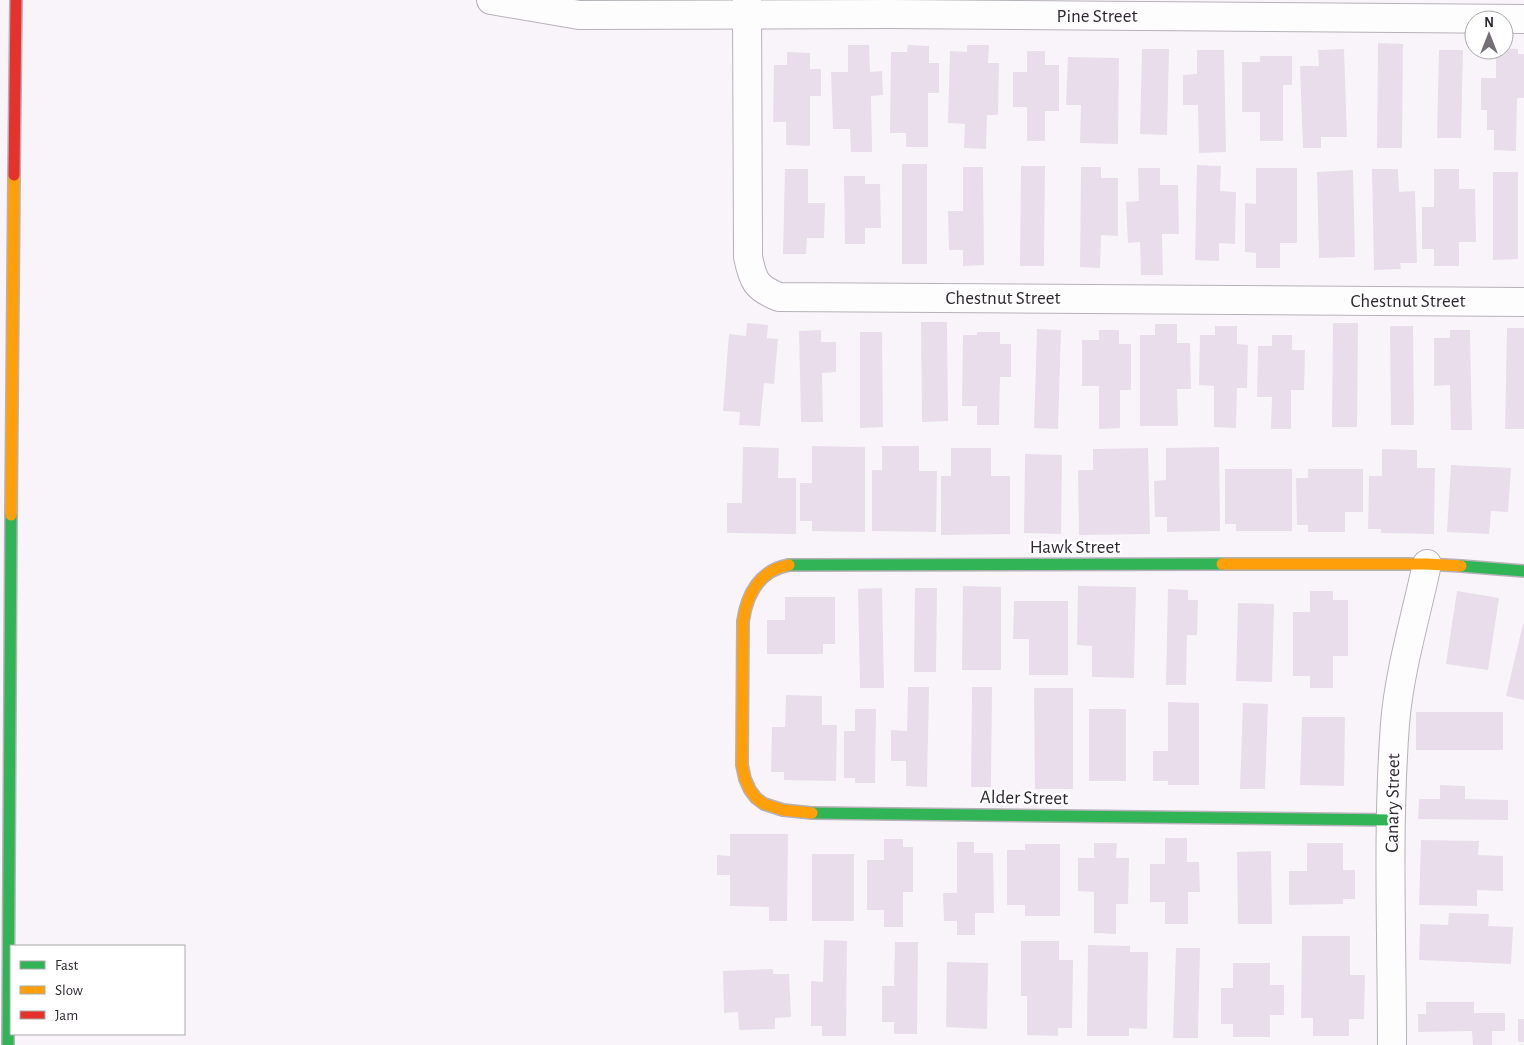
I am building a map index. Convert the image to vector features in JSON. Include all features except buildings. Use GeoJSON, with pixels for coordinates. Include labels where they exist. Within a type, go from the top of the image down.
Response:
{"type":"FeatureCollection","features":[{"type":"Feature","properties":{"kind":"street"},"geometry":{"type":"LineString","coordinates":[[8,1045],[16,0]]}},
{"type":"Feature","properties":{"kind":"street","name":"Pine Street"},"geometry":{"type":"LineString","coordinates":[[491,0],[579,15],[747,7],[1494,9],[1524,19]]}},
{"type":"Feature","properties":{"kind":"street","name":"Chestnut Street"},"geometry":{"type":"LineString","coordinates":[[747,7],[748,257],[752,276],[764,291],[779,297],[1524,302]]}},
{"type":"Feature","properties":{"kind":"street"},"geometry":{"type":"LineString","coordinates":[[3,100],[14,122]]}},
{"type":"Feature","properties":{"kind":"street","name":"Hawk Street"},"geometry":{"type":"LineString","coordinates":[[742,705],[743,621],[748,595],[760,578],[776,568],[799,564],[1427,564],[1524,571]]}},
{"type":"Feature","properties":{"kind":"street","name":"Canary Street"},"geometry":{"type":"LineString","coordinates":[[1392,1045],[1391,820],[1395,723],[1400,688],[1427,564]]}},
{"type":"Feature","properties":{"kind":"street","name":"Alder Street"},"geometry":{"type":"LineString","coordinates":[[742,705],[742,765],[744,780],[754,797],[762,804],[781,811],[809,813],[1391,820]]}},
{"type":"Feature","properties":{"kind":"traffic: fast"},"geometry":{"type":"LineString","coordinates":[[8,1045],[11,515]]}},
{"type":"Feature","properties":{"kind":"traffic: fast"},"geometry":{"type":"LineString","coordinates":[[789,565],[1222,564]]}},
{"type":"Feature","properties":{"kind":"traffic: fast"},"geometry":{"type":"LineString","coordinates":[[1461,566],[1524,571]]}},
{"type":"Feature","properties":{"kind":"traffic: fast"},"geometry":{"type":"LineString","coordinates":[[812,813],[1391,820]]}},
{"type":"Feature","properties":{"kind":"traffic: slow"},"geometry":{"type":"LineString","coordinates":[[11,515],[14,175]]}},
{"type":"Feature","properties":{"kind":"traffic: slow"},"geometry":{"type":"LineString","coordinates":[[1222,564],[1427,564],[1461,566]]}},
{"type":"Feature","properties":{"kind":"traffic: slow"},"geometry":{"type":"LineString","coordinates":[[789,565],[770,572],[763,578],[752,593],[745,611],[743,621],[742,765],[750,790],[764,804],[783,810],[812,813]]}},
{"type":"Feature","properties":{"kind":"traffic: jam"},"geometry":{"type":"LineString","coordinates":[[14,175],[16,0]]}}]}
